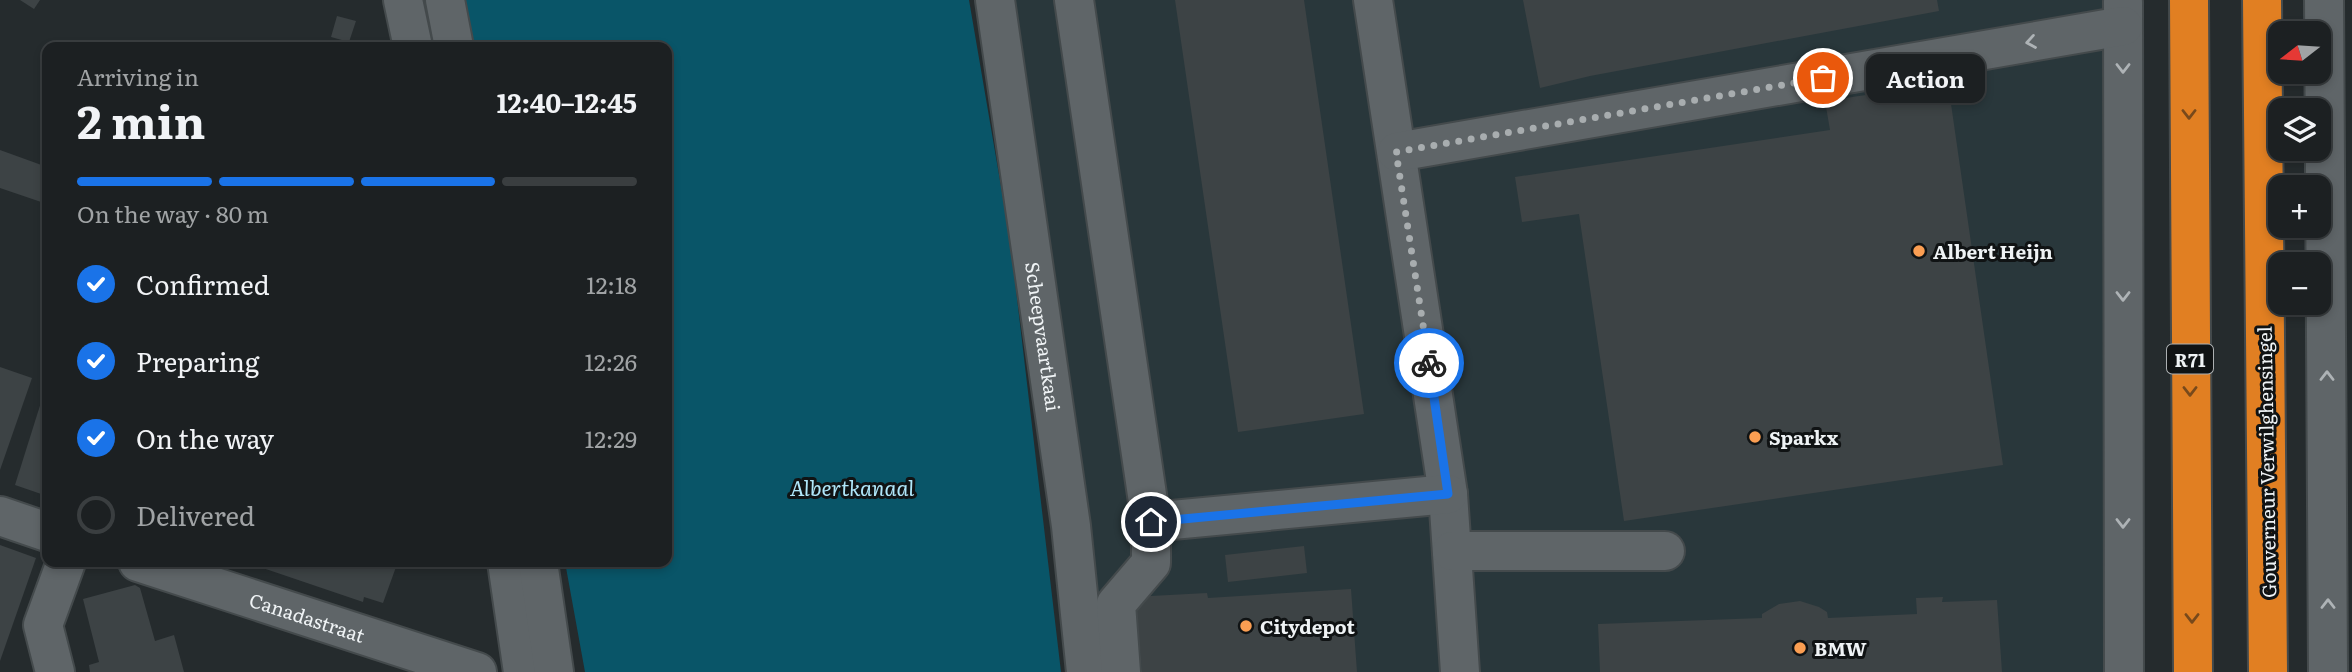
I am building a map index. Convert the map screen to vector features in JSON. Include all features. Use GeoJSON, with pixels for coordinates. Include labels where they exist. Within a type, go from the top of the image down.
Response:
{"type":"FeatureCollection","features":[{"type":"Feature","properties":{"kind":"highway","name":"R71"},"geometry":{"type":"LineString","coordinates":[[2189,0],[2193,672]]}},
{"type":"Feature","properties":{"kind":"highway","name":"Gouverneur Verwilghensingel"},"geometry":{"type":"LineString","coordinates":[[2262,0],[2269,672]]}},
{"type":"Feature","properties":{"kind":"street"},"geometry":{"type":"LineString","coordinates":[[403,0],[412,42]]}},
{"type":"Feature","properties":{"kind":"street"},"geometry":{"type":"LineString","coordinates":[[445,0],[453,42]]}},
{"type":"Feature","properties":{"kind":"street","name":"Scheepvaartkaai"},"geometry":{"type":"LineString","coordinates":[[995,0],[1071,526],[1086,672]]}},
{"type":"Feature","properties":{"kind":"street"},"geometry":{"type":"LineString","coordinates":[[1074,0],[1151,522],[1150,563],[1116,604],[1121,672]]}},
{"type":"Feature","properties":{"kind":"street"},"geometry":{"type":"LineString","coordinates":[[1373,0],[1448,494],[1460,672]]}},
{"type":"Feature","properties":{"kind":"street"},"geometry":{"type":"LineString","coordinates":[[2325,0],[2329,672]]}},
{"type":"Feature","properties":{"kind":"street"},"geometry":{"type":"LineString","coordinates":[[1396,152],[1609,115],[2123,13],[2123,672]]}},
{"type":"Feature","properties":{"kind":"street"},"geometry":{"type":"LineString","coordinates":[[1151,522],[1448,494]]}},
{"type":"Feature","properties":{"kind":"street"},"geometry":{"type":"LineString","coordinates":[[0,516],[42,530]]}},
{"type":"Feature","properties":{"kind":"street"},"geometry":{"type":"LineString","coordinates":[[1452,551],[1665,551]]}},
{"type":"Feature","properties":{"kind":"street"},"geometry":{"type":"LineString","coordinates":[[55,672],[43,625],[64,567]]}},
{"type":"Feature","properties":{"kind":"street","name":"Canadastraat"},"geometry":{"type":"LineString","coordinates":[[153,567],[477,672]]}},
{"type":"Feature","properties":{"kind":"street"},"geometry":{"type":"LineString","coordinates":[[508,567],[523,672]]}},
{"type":"Feature","properties":{"kind":"street"},"geometry":{"type":"LineString","coordinates":[[539,567],[554,672]]}},
{"type":"Feature","properties":{"kind":"shaded area"},"geometry":{"type":"Polygon","coordinates":[[[1009,0],[2110,0],[2111,672],[1097,672],[1009,0]]]}},
{"type":"Feature","properties":{"kind":"water","name":"Albertkanaal"},"geometry":{"type":"Polygon","coordinates":[[[459,0],[969,0],[1010,239],[1061,672],[585,672],[566,567],[672,567],[672,42],[467,42],[459,0]]]}},
{"type":"Feature","properties":{"kind":"building"},"geometry":{"type":"Polygon","coordinates":[[[20,0],[40,0],[34,9],[20,0]]]}},
{"type":"Feature","properties":{"kind":"building"},"geometry":{"type":"Polygon","coordinates":[[[1175,0],[1304,0],[1364,414],[1238,432],[1175,0]]]}},
{"type":"Feature","properties":{"kind":"building"},"geometry":{"type":"Polygon","coordinates":[[[1523,0],[1937,0],[1939,11],[1590,76],[1540,88],[1523,0]]]}},
{"type":"Feature","properties":{"kind":"building"},"geometry":{"type":"Polygon","coordinates":[[[337,16],[356,21],[349,42],[331,37],[337,16]]]}},
{"type":"Feature","properties":{"kind":"building"},"geometry":{"type":"Polygon","coordinates":[[[1948,83],[2003,465],[1624,521],[1579,214],[1522,222],[1515,177],[1830,130],[1825,101],[1948,83]]]}},
{"type":"Feature","properties":{"kind":"building"},"geometry":{"type":"Polygon","coordinates":[[[0,150],[42,165],[42,202],[0,188],[0,150]]]}},
{"type":"Feature","properties":{"kind":"building"},"geometry":{"type":"Polygon","coordinates":[[[0,367],[32,378],[0,470],[0,367]]]}},
{"type":"Feature","properties":{"kind":"building"},"geometry":{"type":"Polygon","coordinates":[[[42,399],[42,494],[15,485],[42,399]]]}},
{"type":"Feature","properties":{"kind":"building"},"geometry":{"type":"Polygon","coordinates":[[[0,545],[36,558],[0,661],[0,545]]]}},
{"type":"Feature","properties":{"kind":"building"},"geometry":{"type":"Polygon","coordinates":[[[1304,546],[1307,573],[1228,582],[1225,555],[1304,546]]]}},
{"type":"Feature","properties":{"kind":"building"},"geometry":{"type":"Polygon","coordinates":[[[260,567],[396,567],[383,603],[364,597],[363,602],[260,567]]]}},
{"type":"Feature","properties":{"kind":"building"},"geometry":{"type":"Polygon","coordinates":[[[135,585],[140,588],[155,641],[174,635],[184,672],[90,672],[89,665],[99,662],[83,599],[135,585]]]}},
{"type":"Feature","properties":{"kind":"building","name":"Citydepot"},"geometry":{"type":"Polygon","coordinates":[[[1351,589],[1357,672],[1142,672],[1140,649],[1136,649],[1132,597],[1207,593],[1208,598],[1351,589]]]}},
{"type":"Feature","properties":{"kind":"building","name":"BMW"},"geometry":{"type":"Polygon","coordinates":[[[1943,597],[1942,602],[1997,600],[2002,672],[1600,672],[1598,624],[1762,618],[1762,614],[1779,604],[1800,601],[1819,607],[1827,612],[1828,618],[1917,614],[1916,598],[1943,597]]]}},
{"type":"Feature","properties":{"kind":"way so far"},"geometry":{"type":"LineString","coordinates":[[1429,363],[1396,152],[1823,78]]}},
{"type":"Feature","properties":{"kind":"place","name":"Action"},"geometry":{"type":"Point","coordinates":[1823,78]}},
{"type":"Feature","properties":{"kind":"place","name":"Albert Heijn"},"geometry":{"type":"Point","coordinates":[1919,251]}},
{"type":"Feature","properties":{"kind":"place","name":"Sparkx"},"geometry":{"type":"Point","coordinates":[1755,437]}},
{"type":"Feature","properties":{"kind":"place","name":"Citydepot"},"geometry":{"type":"Point","coordinates":[1246,626]}},
{"type":"Feature","properties":{"kind":"place","name":"BMW"},"geometry":{"type":"Point","coordinates":[1800,648]}},
{"type":"Feature","properties":{"kind":"route"},"geometry":{"type":"LineString","coordinates":[[1151,522],[1448,494],[1429,363]]}}]}
